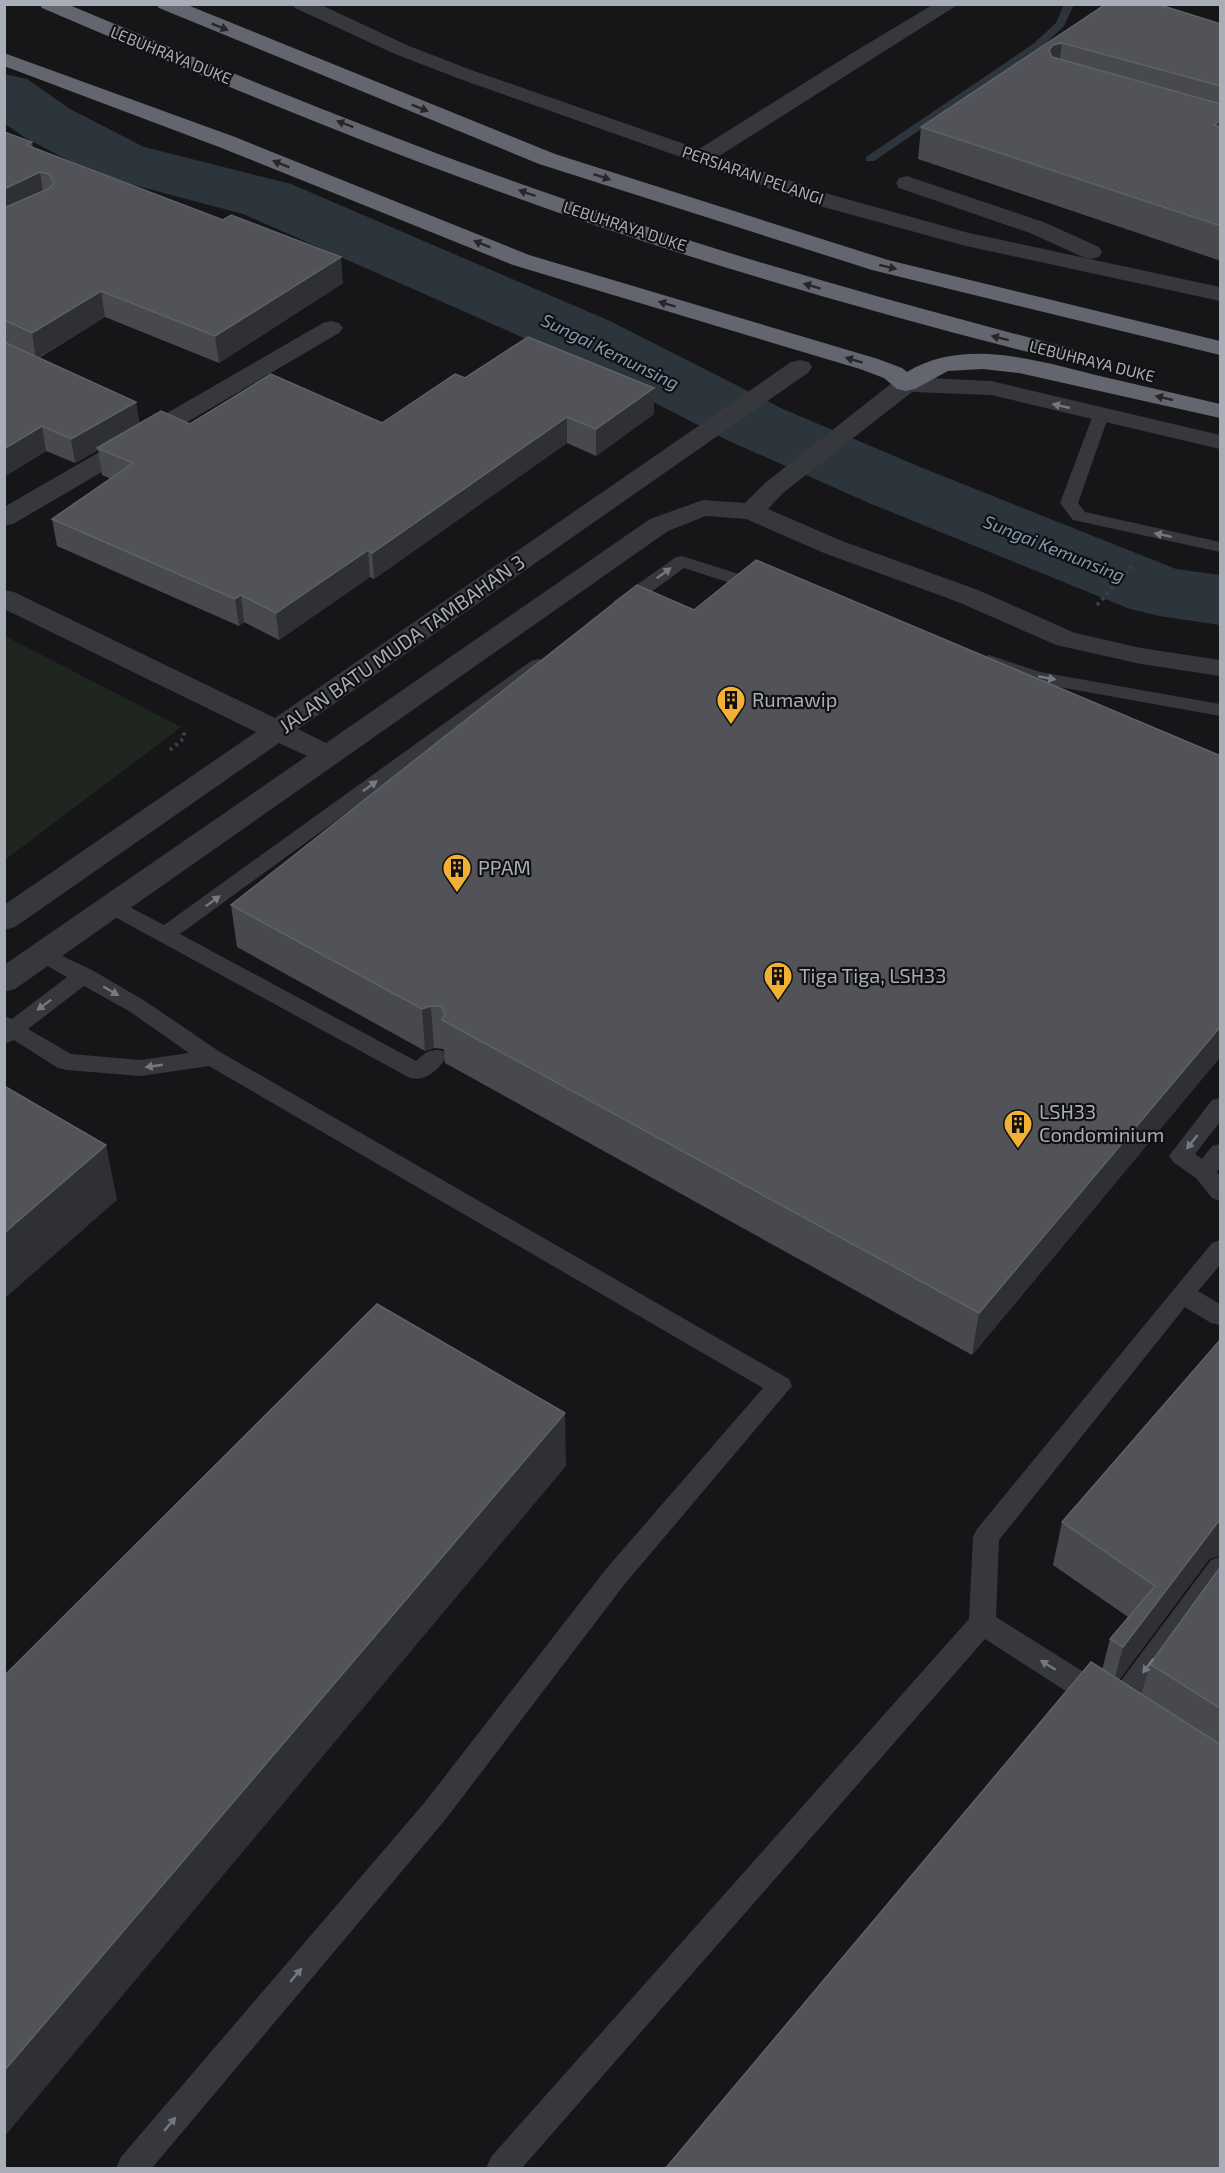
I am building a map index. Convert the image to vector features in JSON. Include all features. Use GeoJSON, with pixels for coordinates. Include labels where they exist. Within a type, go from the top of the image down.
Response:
{"type":"FeatureCollection","features":[{"type":"Feature","properties":{"kind":"highway","name":"LEBUHRAYA DUKE"},"geometry":{"type":"LineString","coordinates":[[49,4],[199,67],[489,180],[651,236],[826,290],[960,327],[1124,370],[1221,390]]}},
{"type":"Feature","properties":{"kind":"highway"},"geometry":{"type":"LineString","coordinates":[[166,4],[548,159],[880,265],[1221,348]]}},
{"type":"Feature","properties":{"kind":"highway"},"geometry":{"type":"LineString","coordinates":[[4,59],[227,142],[521,260],[869,364],[893,373],[906,384],[922,373],[944,365],[968,362],[996,363],[1036,369],[1221,411]]}},
{"type":"Feature","properties":{"kind":"street","name":"PERSIARAN PELANGI"},"geometry":{"type":"LineString","coordinates":[[302,4],[402,50],[467,75],[824,200],[966,239],[1221,294]]}},
{"type":"Feature","properties":{"kind":"street"},"geometry":{"type":"LineString","coordinates":[[702,157],[856,59],[949,4]]}},
{"type":"Feature","properties":{"kind":"street"},"geometry":{"type":"LineString","coordinates":[[907,183],[1038,228],[1153,280]]}},
{"type":"Feature","properties":{"kind":"street"},"geometry":{"type":"LineString","coordinates":[[4,518],[331,328]]}},
{"type":"Feature","properties":{"kind":"street","name":"JALAN BATU MUDA TAMBAHAN 3"},"geometry":{"type":"LineString","coordinates":[[4,920],[800,367]]}},
{"type":"Feature","properties":{"kind":"street"},"geometry":{"type":"LineString","coordinates":[[751,511],[774,488],[906,384],[991,388],[1221,441]]}},
{"type":"Feature","properties":{"kind":"street"},"geometry":{"type":"LineString","coordinates":[[4,981],[659,525],[704,508],[751,511],[833,547],[968,596],[1066,639],[1141,656],[1221,668]]}},
{"type":"Feature","properties":{"kind":"street"},"geometry":{"type":"LineString","coordinates":[[4,598],[327,755]]}},
{"type":"Feature","properties":{"kind":"lane"},"geometry":{"type":"LineString","coordinates":[[1101,415],[1070,503],[1079,516],[1221,547]]}},
{"type":"Feature","properties":{"kind":"lane"},"geometry":{"type":"LineString","coordinates":[[605,616],[682,561],[782,593]]}},
{"type":"Feature","properties":{"kind":"lane"},"geometry":{"type":"LineString","coordinates":[[165,935],[557,651]]}},
{"type":"Feature","properties":{"kind":"lane"},"geometry":{"type":"LineString","coordinates":[[970,655],[1037,677],[1221,710]]}},
{"type":"Feature","properties":{"kind":"lane"},"geometry":{"type":"LineString","coordinates":[[111,906],[418,1071],[435,1057]]}},
{"type":"Feature","properties":{"kind":"lane"},"geometry":{"type":"LineString","coordinates":[[43,954],[137,1006],[212,1058],[780,1386],[615,1577],[435,1811],[132,2169]]}},
{"type":"Feature","properties":{"kind":"lane"},"geometry":{"type":"LineString","coordinates":[[84,975],[7,1030],[66,1062],[141,1068],[212,1058]]}},
{"type":"Feature","properties":{"kind":"lane"},"geometry":{"type":"LineString","coordinates":[[1221,1106],[1181,1156],[1204,1172],[1221,1192]]}},
{"type":"Feature","properties":{"kind":"lane"},"geometry":{"type":"LineString","coordinates":[[1204,1172],[1221,1152]]}},
{"type":"Feature","properties":{"kind":"lane"},"geometry":{"type":"LineString","coordinates":[[502,2169],[982,1623],[986,1537],[1182,1293],[1221,1250]]}},
{"type":"Feature","properties":{"kind":"lane"},"geometry":{"type":"LineString","coordinates":[[1182,1293],[1221,1316]]}},
{"type":"Feature","properties":{"kind":"lane"},"geometry":{"type":"LineString","coordinates":[[982,1623],[1126,1714],[1218,1577]]}},
{"type":"Feature","properties":{"kind":"path"},"geometry":{"type":"LineString","coordinates":[[1066,639],[1161,534]]}},
{"type":"Feature","properties":{"kind":"path"},"geometry":{"type":"LineString","coordinates":[[167,753],[184,738],[183,727]]}},
{"type":"Feature","properties":{"kind":"shaded area"},"geometry":{"type":"Polygon","coordinates":[[[4,636],[181,727],[5,860],[4,636]]]}},
{"type":"Feature","properties":{"kind":"building"},"geometry":{"type":"Polygon","coordinates":[[[1106,4],[1157,4],[1221,24],[1221,86],[1062,43],[1053,45],[1049,50],[1052,57],[1221,104],[1221,120],[1214,125],[1221,127],[1221,226],[921,127],[1106,4]]]}},
{"type":"Feature","properties":{"kind":"building"},"geometry":{"type":"Polygon","coordinates":[[[4,132],[32,142],[26,145],[223,220],[231,215],[341,257],[215,336],[101,291],[32,333],[4,320],[4,208],[50,188],[54,183],[49,174],[40,172],[4,189],[4,132]]]}},
{"type":"Feature","properties":{"kind":"building"},"geometry":{"type":"Polygon","coordinates":[[[528,337],[654,388],[596,429],[567,417],[372,553],[368,550],[276,613],[241,595],[235,599],[52,519],[133,463],[97,448],[161,411],[190,424],[271,374],[382,423],[455,374],[465,378],[528,337]]]}},
{"type":"Feature","properties":{"kind":"building"},"geometry":{"type":"Polygon","coordinates":[[[4,342],[136,402],[71,439],[42,426],[4,449],[4,342]]]}},
{"type":"Feature","properties":{"kind":"building","name":"Tiga Tiga, LSH33"},"geometry":{"type":"Polygon","coordinates":[[[756,560],[1221,756],[1221,1026],[979,1313],[442,1020],[445,1014],[441,1006],[422,1009],[231,905],[637,585],[694,610],[756,560]]]}},
{"type":"Feature","properties":{"kind":"building"},"geometry":{"type":"Polygon","coordinates":[[[4,1086],[106,1145],[4,1233],[4,1086]]]}},
{"type":"Feature","properties":{"kind":"building"},"geometry":{"type":"Polygon","coordinates":[[[377,1304],[565,1413],[4,2071],[4,1676],[377,1304]]]}},
{"type":"Feature","properties":{"kind":"building"},"geometry":{"type":"Polygon","coordinates":[[[1221,1339],[1221,1518],[1123,1647],[1110,1639],[1155,1586],[1062,1522],[1221,1339]]]}},
{"type":"Feature","properties":{"kind":"building"},"geometry":{"type":"Polygon","coordinates":[[[1221,1566],[1221,1709],[1150,1664],[1221,1566]]]}},
{"type":"Feature","properties":{"kind":"building"},"geometry":{"type":"Polygon","coordinates":[[[1091,1662],[1221,1745],[1221,2169],[665,2169],[1091,1662]]]}},
{"type":"Feature","properties":{"kind":"waterway"},"geometry":{"type":"LineString","coordinates":[[870,159],[1037,46],[1060,24],[1069,4]]}},
{"type":"Feature","properties":{"kind":"waterway","name":"Sungai Kemunsing"},"geometry":{"type":"LineString","coordinates":[[4,93],[47,123],[120,161],[267,199],[584,337],[756,425],[897,486],[1159,591],[1220,600]]}},
{"type":"Feature","properties":{"kind":"place","name":"Rumawip"},"geometry":{"type":"Point","coordinates":[731,726]}},
{"type":"Feature","properties":{"kind":"place","name":"PPAM"},"geometry":{"type":"Point","coordinates":[457,894]}},
{"type":"Feature","properties":{"kind":"place","name":"Tiga Tiga, LSH33"},"geometry":{"type":"Point","coordinates":[778,1002]}},
{"type":"Feature","properties":{"kind":"place","name":"LSH33 Condominium"},"geometry":{"type":"Point","coordinates":[1018,1150]}}]}
